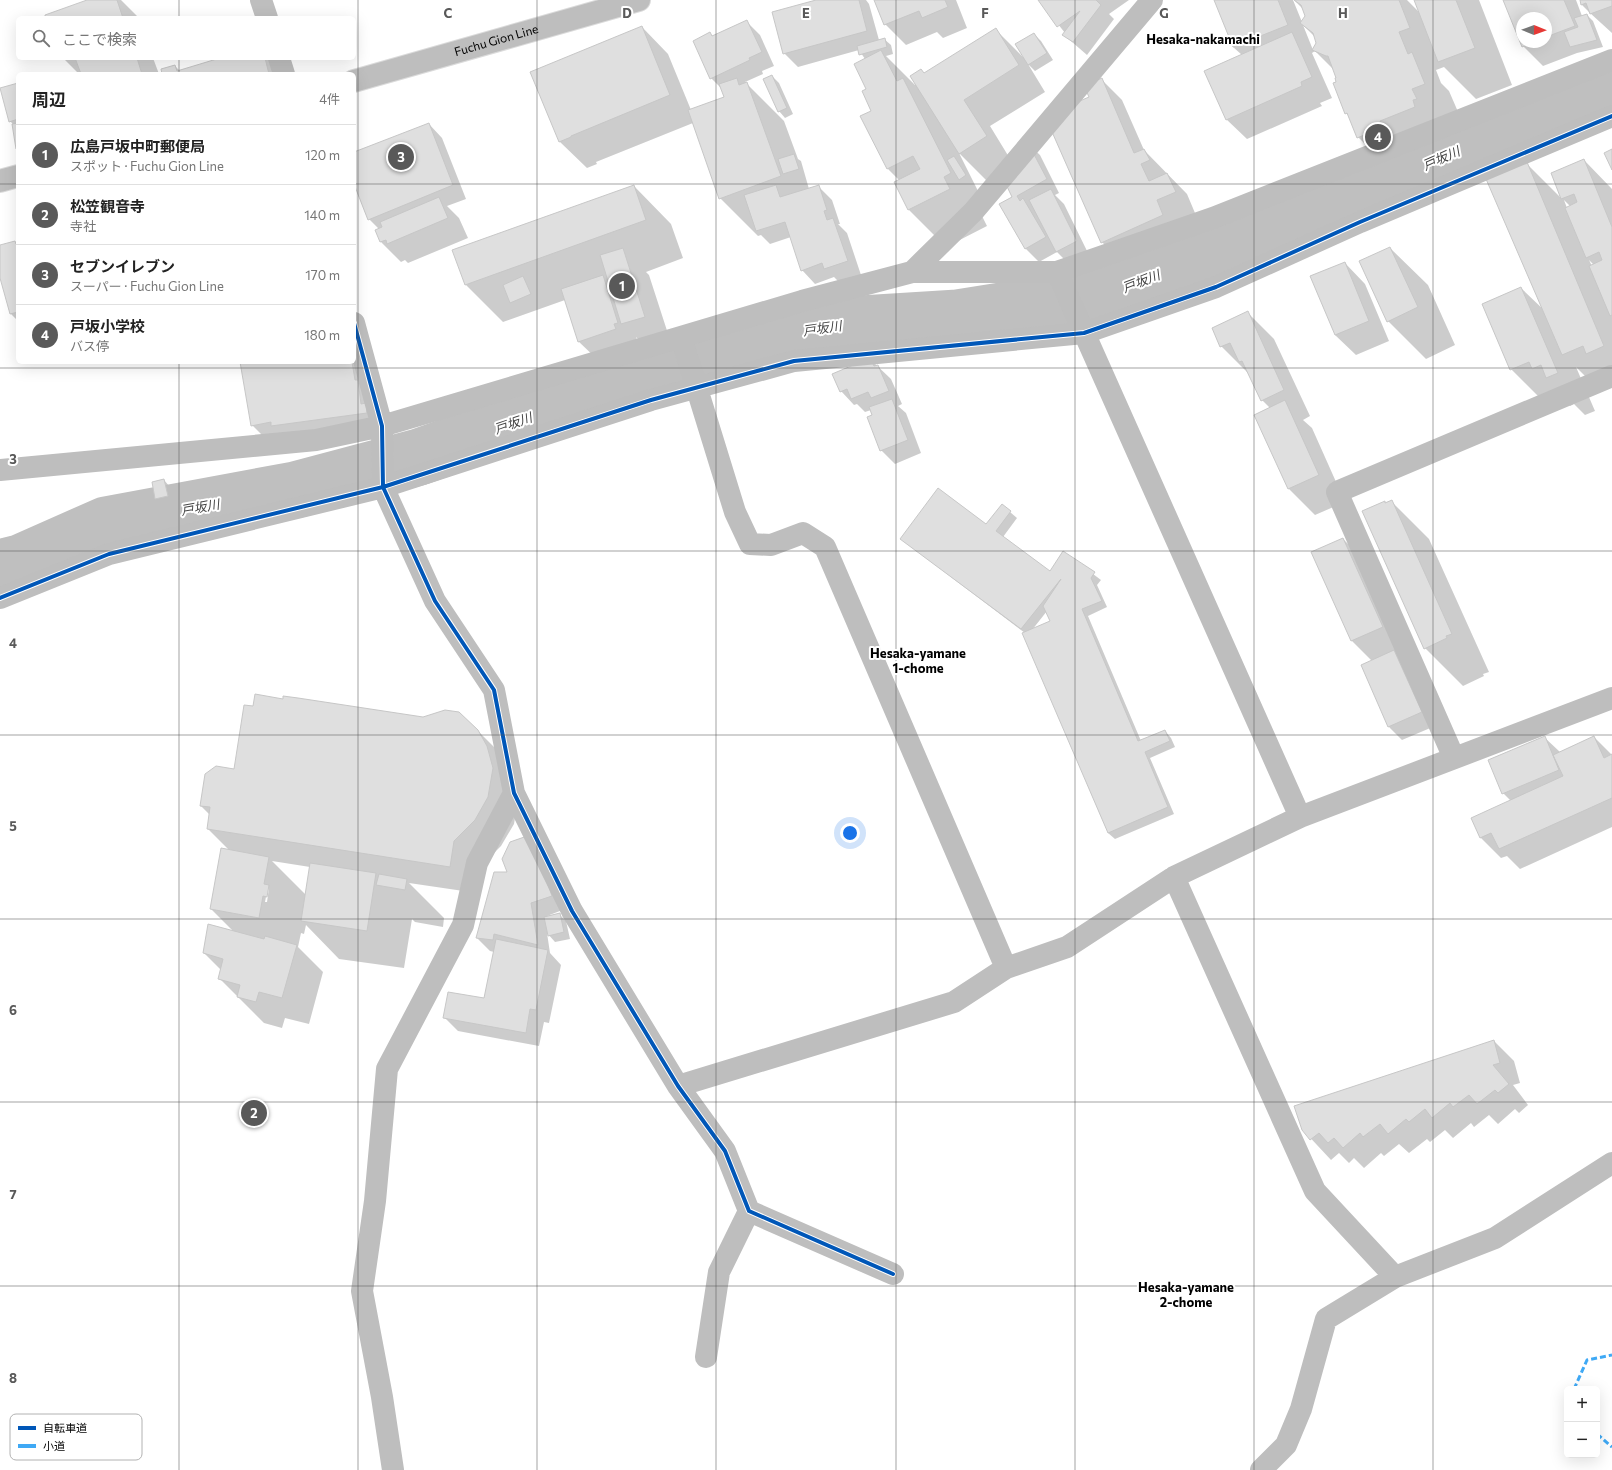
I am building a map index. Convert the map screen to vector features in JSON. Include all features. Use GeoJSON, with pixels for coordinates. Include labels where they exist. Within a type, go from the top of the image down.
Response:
{"type":"FeatureCollection","features":[{"type":"Feature","properties":{"kind":"street"},"geometry":{"type":"LineString","coordinates":[[261,0],[266,16]]}},
{"type":"Feature","properties":{"kind":"street","name":"Fuchu Gion Line"},"geometry":{"type":"LineString","coordinates":[[356,80],[639,0]]}},
{"type":"Feature","properties":{"kind":"street"},"geometry":{"type":"LineString","coordinates":[[912,272],[973,212],[1152,0]]}},
{"type":"Feature","properties":{"kind":"street"},"geometry":{"type":"LineString","coordinates":[[280,60],[283,72]]}},
{"type":"Feature","properties":{"kind":"street"},"geometry":{"type":"LineString","coordinates":[[0,470],[316,440],[383,436],[684,343],[802,301],[912,272],[1061,280],[1213,218],[1612,60]]}},
{"type":"Feature","properties":{"kind":"street"},"geometry":{"type":"LineString","coordinates":[[0,598],[109,554],[383,481],[651,400],[695,382],[794,361],[1080,326],[1216,287],[1360,222],[1612,116]]}},
{"type":"Feature","properties":{"kind":"street"},"geometry":{"type":"LineString","coordinates":[[0,181],[16,177]]}},
{"type":"Feature","properties":{"kind":"street"},"geometry":{"type":"LineString","coordinates":[[1061,280],[1080,326],[1300,817]]}},
{"type":"Feature","properties":{"kind":"street"},"geometry":{"type":"LineString","coordinates":[[356,331],[383,436],[383,481],[435,601],[494,690],[514,794],[572,911],[678,1086],[725,1151],[749,1210],[893,1274]]}},
{"type":"Feature","properties":{"kind":"street"},"geometry":{"type":"LineString","coordinates":[[684,343],[735,512],[750,544],[770,545],[803,533],[825,547],[1006,968]]}},
{"type":"Feature","properties":{"kind":"street"},"geometry":{"type":"LineString","coordinates":[[1454,758],[1337,492],[1612,376]]}},
{"type":"Feature","properties":{"kind":"street"},"geometry":{"type":"LineString","coordinates":[[678,1086],[954,1002],[1006,968],[1067,947],[1174,877],[1300,817],[1612,698]]}},
{"type":"Feature","properties":{"kind":"street"},"geometry":{"type":"LineString","coordinates":[[393,1470],[382,1397],[362,1291],[375,1201],[388,1069],[463,925],[477,863],[514,794]]}},
{"type":"Feature","properties":{"kind":"street"},"geometry":{"type":"LineString","coordinates":[[1174,877],[1315,1191],[1395,1277]]}},
{"type":"Feature","properties":{"kind":"street"},"geometry":{"type":"LineString","coordinates":[[1260,1470],[1286,1445],[1301,1409],[1326,1319],[1395,1277],[1495,1238],[1612,1163]]}},
{"type":"Feature","properties":{"kind":"street"},"geometry":{"type":"LineString","coordinates":[[706,1357],[719,1272],[749,1210]]}},
{"type":"Feature","properties":{"kind":"building"},"geometry":{"type":"Polygon","coordinates":[[[87,0],[117,0],[122,16],[45,16],[87,0]]]}},
{"type":"Feature","properties":{"kind":"building"},"geometry":{"type":"Polygon","coordinates":[[[816,0],[859,0],[867,31],[783,54],[772,12],[816,0]]]}},
{"type":"Feature","properties":{"kind":"building"},"geometry":{"type":"Polygon","coordinates":[[[874,0],[945,0],[948,7],[922,18],[919,11],[884,25],[874,0]]]}},
{"type":"Feature","properties":{"kind":"building"},"geometry":{"type":"Polygon","coordinates":[[[1038,0],[1096,0],[1101,5],[1073,42],[1062,35],[1080,11],[1057,27],[1038,0]]]}},
{"type":"Feature","properties":{"kind":"building"},"geometry":{"type":"Polygon","coordinates":[[[1214,0],[1278,0],[1288,25],[1233,47],[1214,0]]]}},
{"type":"Feature","properties":{"kind":"building"},"geometry":{"type":"Polygon","coordinates":[[[1294,0],[1399,0],[1410,28],[1399,32],[1408,54],[1412,52],[1425,84],[1412,89],[1417,99],[1413,100],[1415,107],[1380,121],[1381,125],[1368,130],[1369,133],[1357,138],[1347,113],[1345,114],[1333,83],[1336,82],[1336,78],[1328,56],[1312,50],[1316,43],[1313,33],[1300,23],[1305,16],[1301,5],[1294,0]]]}},
{"type":"Feature","properties":{"kind":"building"},"geometry":{"type":"Polygon","coordinates":[[[1414,0],[1456,0],[1475,48],[1438,62],[1414,0]]]}},
{"type":"Feature","properties":{"kind":"building"},"geometry":{"type":"Polygon","coordinates":[[[1503,0],[1564,0],[1575,26],[1552,35],[1552,12],[1516,12],[1516,32],[1503,0]]]}},
{"type":"Feature","properties":{"kind":"building"},"geometry":{"type":"Polygon","coordinates":[[[1580,0],[1612,0],[1612,6],[1590,14],[1586,3],[1581,5],[1580,0]]]}},
{"type":"Feature","properties":{"kind":"building"},"geometry":{"type":"Polygon","coordinates":[[[1587,14],[1597,40],[1570,47],[1564,32],[1578,27],[1574,18],[1587,14]]]}},
{"type":"Feature","properties":{"kind":"building"},"geometry":{"type":"Polygon","coordinates":[[[747,20],[762,52],[749,58],[750,60],[710,79],[693,41],[710,32],[712,36],[747,20]]]}},
{"type":"Feature","properties":{"kind":"building"},"geometry":{"type":"Polygon","coordinates":[[[642,26],[670,95],[559,142],[530,72],[642,26]]]}},
{"type":"Feature","properties":{"kind":"building"},"geometry":{"type":"Polygon","coordinates":[[[996,28],[1019,65],[964,100],[987,136],[959,154],[910,76],[921,69],[924,73],[996,28]]]}},
{"type":"Feature","properties":{"kind":"building"},"geometry":{"type":"Polygon","coordinates":[[[1292,32],[1312,77],[1301,82],[1302,86],[1226,120],[1204,71],[1292,32]]]}},
{"type":"Feature","properties":{"kind":"building"},"geometry":{"type":"Polygon","coordinates":[[[1034,33],[1047,53],[1028,65],[1015,44],[1034,33]]]}},
{"type":"Feature","properties":{"kind":"building"},"geometry":{"type":"Polygon","coordinates":[[[885,38],[887,47],[859,55],[857,46],[885,38]]]}},
{"type":"Feature","properties":{"kind":"building"},"geometry":{"type":"Polygon","coordinates":[[[881,50],[897,81],[903,78],[951,173],[944,177],[950,189],[908,210],[894,182],[920,169],[913,156],[887,169],[860,116],[871,111],[862,91],[866,89],[854,64],[881,50]]]}},
{"type":"Feature","properties":{"kind":"building"},"geometry":{"type":"Polygon","coordinates":[[[76,60],[138,60],[141,72],[80,72],[76,60]]]}},
{"type":"Feature","properties":{"kind":"building"},"geometry":{"type":"Polygon","coordinates":[[[213,60],[266,60],[268,72],[162,72],[161,69],[175,65],[177,71],[213,60]]]}},
{"type":"Feature","properties":{"kind":"building"},"geometry":{"type":"Polygon","coordinates":[[[772,75],[787,108],[778,112],[763,79],[772,75]]]}},
{"type":"Feature","properties":{"kind":"building"},"geometry":{"type":"Polygon","coordinates":[[[737,78],[739,85],[747,82],[781,176],[719,199],[688,110],[724,97],[719,84],[737,78]]]}},
{"type":"Feature","properties":{"kind":"building"},"geometry":{"type":"Polygon","coordinates":[[[1102,78],[1134,153],[1144,149],[1150,160],[1141,164],[1149,181],[1167,173],[1176,192],[1157,200],[1163,215],[1101,243],[1045,116],[1089,97],[1084,86],[1102,78]]]}},
{"type":"Feature","properties":{"kind":"building"},"geometry":{"type":"Polygon","coordinates":[[[16,84],[16,120],[9,122],[0,88],[16,84]]]}},
{"type":"Feature","properties":{"kind":"building"},"geometry":{"type":"Polygon","coordinates":[[[16,123],[16,149],[12,124],[16,123]]]}},
{"type":"Feature","properties":{"kind":"building"},"geometry":{"type":"Polygon","coordinates":[[[429,123],[453,185],[368,220],[356,189],[356,151],[429,123]]]}},
{"type":"Feature","properties":{"kind":"building"},"geometry":{"type":"Polygon","coordinates":[[[1027,141],[1047,179],[1017,196],[1020,201],[1023,198],[1046,237],[1025,249],[999,204],[1012,197],[1002,176],[1027,141]]]}},
{"type":"Feature","properties":{"kind":"building"},"geometry":{"type":"Polygon","coordinates":[[[1612,149],[1612,170],[1604,153],[1612,149]]]}},
{"type":"Feature","properties":{"kind":"building"},"geometry":{"type":"Polygon","coordinates":[[[794,154],[799,169],[783,174],[778,159],[794,154]]]}},
{"type":"Feature","properties":{"kind":"building"},"geometry":{"type":"Polygon","coordinates":[[[954,156],[966,175],[959,180],[947,160],[954,156]]]}},
{"type":"Feature","properties":{"kind":"building"},"geometry":{"type":"Polygon","coordinates":[[[1584,159],[1612,227],[1612,315],[1610,316],[1589,266],[1602,260],[1599,252],[1586,258],[1565,208],[1577,202],[1574,194],[1561,199],[1551,173],[1584,159]]]}},
{"type":"Feature","properties":{"kind":"building"},"geometry":{"type":"Polygon","coordinates":[[[1527,162],[1604,346],[1586,354],[1583,346],[1562,355],[1486,179],[1527,162]]]}},
{"type":"Feature","properties":{"kind":"building"},"geometry":{"type":"Polygon","coordinates":[[[634,185],[646,220],[465,285],[452,250],[634,185]]]}},
{"type":"Feature","properties":{"kind":"building"},"geometry":{"type":"Polygon","coordinates":[[[776,185],[780,197],[819,185],[827,210],[824,211],[827,220],[833,218],[848,261],[824,269],[822,263],[801,271],[785,222],[756,231],[744,195],[776,185]]]}},
{"type":"Feature","properties":{"kind":"building"},"geometry":{"type":"Polygon","coordinates":[[[1051,189],[1077,241],[1056,252],[1029,200],[1051,189]]]}},
{"type":"Feature","properties":{"kind":"building"},"geometry":{"type":"Polygon","coordinates":[[[439,197],[448,218],[387,244],[386,240],[380,242],[375,230],[382,227],[380,222],[439,197]]]}},
{"type":"Feature","properties":{"kind":"building"},"geometry":{"type":"Polygon","coordinates":[[[15,241],[16,244],[16,312],[10,314],[0,278],[0,245],[15,241]]]}},
{"type":"Feature","properties":{"kind":"building"},"geometry":{"type":"Polygon","coordinates":[[[1390,247],[1418,307],[1387,322],[1359,261],[1390,247]]]}},
{"type":"Feature","properties":{"kind":"building"},"geometry":{"type":"Polygon","coordinates":[[[623,248],[645,317],[621,324],[600,255],[623,248]]]}},
{"type":"Feature","properties":{"kind":"building"},"geometry":{"type":"Polygon","coordinates":[[[1345,262],[1369,321],[1335,335],[1310,276],[1345,262]]]}},
{"type":"Feature","properties":{"kind":"building"},"geometry":{"type":"Polygon","coordinates":[[[603,275],[618,323],[614,324],[616,329],[578,342],[561,289],[603,275]]]}},
{"type":"Feature","properties":{"kind":"building"},"geometry":{"type":"Polygon","coordinates":[[[523,276],[531,294],[510,303],[503,285],[523,276]]]}},
{"type":"Feature","properties":{"kind":"building"},"geometry":{"type":"Polygon","coordinates":[[[1521,287],[1558,373],[1546,378],[1541,365],[1532,369],[1529,362],[1510,370],[1482,304],[1521,287]]]}},
{"type":"Feature","properties":{"kind":"building"},"geometry":{"type":"Polygon","coordinates":[[[1248,311],[1284,390],[1261,401],[1242,361],[1239,362],[1230,343],[1220,347],[1212,328],[1248,311]]]}},
{"type":"Feature","properties":{"kind":"building"},"geometry":{"type":"Polygon","coordinates":[[[870,358],[874,366],[878,365],[889,391],[871,398],[868,392],[851,399],[847,389],[840,392],[832,374],[870,358]]]}},
{"type":"Feature","properties":{"kind":"building"},"geometry":{"type":"Polygon","coordinates":[[[240,364],[352,364],[355,380],[358,380],[361,404],[366,403],[367,413],[271,426],[271,422],[251,426],[240,364]]]}},
{"type":"Feature","properties":{"kind":"building"},"geometry":{"type":"Polygon","coordinates":[[[892,399],[908,440],[880,451],[867,417],[872,415],[869,407],[892,399]]]}},
{"type":"Feature","properties":{"kind":"building"},"geometry":{"type":"Polygon","coordinates":[[[1285,400],[1319,475],[1288,489],[1254,415],[1285,400]]]}},
{"type":"Feature","properties":{"kind":"building"},"geometry":{"type":"Polygon","coordinates":[[[164,479],[168,496],[155,499],[152,482],[164,479]]]}},
{"type":"Feature","properties":{"kind":"building"},"geometry":{"type":"Polygon","coordinates":[[[938,488],[986,524],[1002,504],[1011,511],[996,531],[1050,571],[1063,551],[1095,572],[1091,578],[1102,601],[1082,609],[1138,741],[1165,730],[1170,741],[1145,752],[1168,807],[1108,833],[1022,633],[1050,621],[1043,606],[1061,579],[1021,629],[900,539],[938,488]]]}},
{"type":"Feature","properties":{"kind":"building"},"geometry":{"type":"Polygon","coordinates":[[[1392,500],[1452,634],[1424,649],[1362,511],[1385,501],[1385,503],[1392,500]]]}},
{"type":"Feature","properties":{"kind":"building"},"geometry":{"type":"Polygon","coordinates":[[[1343,538],[1383,627],[1351,641],[1311,552],[1343,538]]]}},
{"type":"Feature","properties":{"kind":"building"},"geometry":{"type":"Polygon","coordinates":[[[1394,650],[1422,712],[1388,727],[1361,665],[1394,650]]]}},
{"type":"Feature","properties":{"kind":"building"},"geometry":{"type":"Polygon","coordinates":[[[255,694],[283,699],[283,696],[298,698],[423,717],[445,710],[459,712],[478,730],[487,746],[493,768],[488,797],[475,820],[454,841],[450,867],[207,829],[210,807],[200,806],[205,774],[216,766],[234,769],[244,705],[253,706],[255,694]]]}},
{"type":"Feature","properties":{"kind":"building"},"geometry":{"type":"Polygon","coordinates":[[[1545,736],[1559,770],[1502,794],[1488,760],[1545,736]]]}},
{"type":"Feature","properties":{"kind":"building"},"geometry":{"type":"Polygon","coordinates":[[[1594,736],[1604,758],[1612,754],[1612,798],[1499,849],[1491,833],[1480,838],[1471,818],[1563,776],[1553,755],[1594,736]]]}},
{"type":"Feature","properties":{"kind":"building"},"geometry":{"type":"Polygon","coordinates":[[[530,835],[552,896],[531,903],[538,945],[494,934],[493,940],[476,938],[494,872],[507,872],[502,859],[510,842],[530,835]]]}},
{"type":"Feature","properties":{"kind":"building"},"geometry":{"type":"Polygon","coordinates":[[[221,848],[269,857],[264,884],[269,885],[267,897],[263,896],[259,918],[210,909],[221,848]]]}},
{"type":"Feature","properties":{"kind":"building"},"geometry":{"type":"Polygon","coordinates":[[[310,863],[376,873],[367,931],[301,921],[310,863]]]}},
{"type":"Feature","properties":{"kind":"building"},"geometry":{"type":"Polygon","coordinates":[[[379,874],[407,879],[405,890],[376,885],[379,874]]]}},
{"type":"Feature","properties":{"kind":"building"},"geometry":{"type":"Polygon","coordinates":[[[560,913],[564,932],[548,936],[544,917],[560,913]]]}},
{"type":"Feature","properties":{"kind":"building"},"geometry":{"type":"Polygon","coordinates":[[[208,924],[264,939],[265,936],[297,945],[282,998],[259,992],[256,1002],[237,997],[240,985],[218,979],[223,959],[203,953],[208,924]]]}},
{"type":"Feature","properties":{"kind":"building"},"geometry":{"type":"Polygon","coordinates":[[[496,939],[548,950],[536,1010],[530,1009],[526,1033],[443,1018],[448,992],[484,998],[496,939]]]}},
{"type":"Feature","properties":{"kind":"building"},"geometry":{"type":"Polygon","coordinates":[[[1494,1040],[1500,1063],[1493,1065],[1509,1084],[1498,1093],[1495,1090],[1477,1104],[1469,1095],[1453,1107],[1450,1103],[1432,1118],[1425,1109],[1409,1122],[1406,1119],[1388,1134],[1380,1124],[1363,1137],[1360,1133],[1343,1148],[1334,1138],[1328,1143],[1319,1133],[1310,1140],[1302,1130],[1294,1106],[1494,1040]]]}},
{"type":"Feature","properties":{"kind":"waterway","name":"戸坂川"},"geometry":{"type":"LineString","coordinates":[[0,568],[20,563],[106,525],[295,490],[419,457],[631,382],[813,327],[958,318],[1109,294],[1267,234],[1432,160],[1612,83]]}},
{"type":"Feature","properties":{"kind":"marked path"},"geometry":{"type":"LineString","coordinates":[[1575,1386],[1587,1360],[1612,1355]]}},
{"type":"Feature","properties":{"kind":"marked path"},"geometry":{"type":"LineString","coordinates":[[1600,1437],[1612,1447]]}},
{"type":"Feature","properties":{"kind":"cycle path"},"geometry":{"type":"LineString","coordinates":[[0,598],[109,554],[383,487],[651,400],[794,361],[1084,333],[1216,287],[1360,222],[1612,116]]}},
{"type":"Feature","properties":{"kind":"cycle path"},"geometry":{"type":"LineString","coordinates":[[356,330],[382,426],[383,487],[435,601],[494,690],[514,793],[572,911],[678,1086],[725,1151],[749,1211],[893,1274]]}},
{"type":"Feature","properties":{"kind":"place","name":"戸坂小学校"},"geometry":{"type":"Point","coordinates":[1378,137]}},
{"type":"Feature","properties":{"kind":"place","name":"セブンイレブン"},"geometry":{"type":"Point","coordinates":[401,157]}},
{"type":"Feature","properties":{"kind":"place","name":"広島戸坂中町郵便局"},"geometry":{"type":"Point","coordinates":[622,286]}},
{"type":"Feature","properties":{"kind":"place","name":"松笠観音寺"},"geometry":{"type":"Point","coordinates":[254,1113]}},
{"type":"Feature","properties":{"kind":"district","name":"Hesaka-nakamachi"},"geometry":{"type":"Point","coordinates":[1203,39]}},
{"type":"Feature","properties":{"kind":"district","name":"Hesaka-yamane 1-chome"},"geometry":{"type":"Point","coordinates":[918,660]}},
{"type":"Feature","properties":{"kind":"district","name":"Hesaka-yamane 2-chome"},"geometry":{"type":"Point","coordinates":[1186,1294]}}]}
